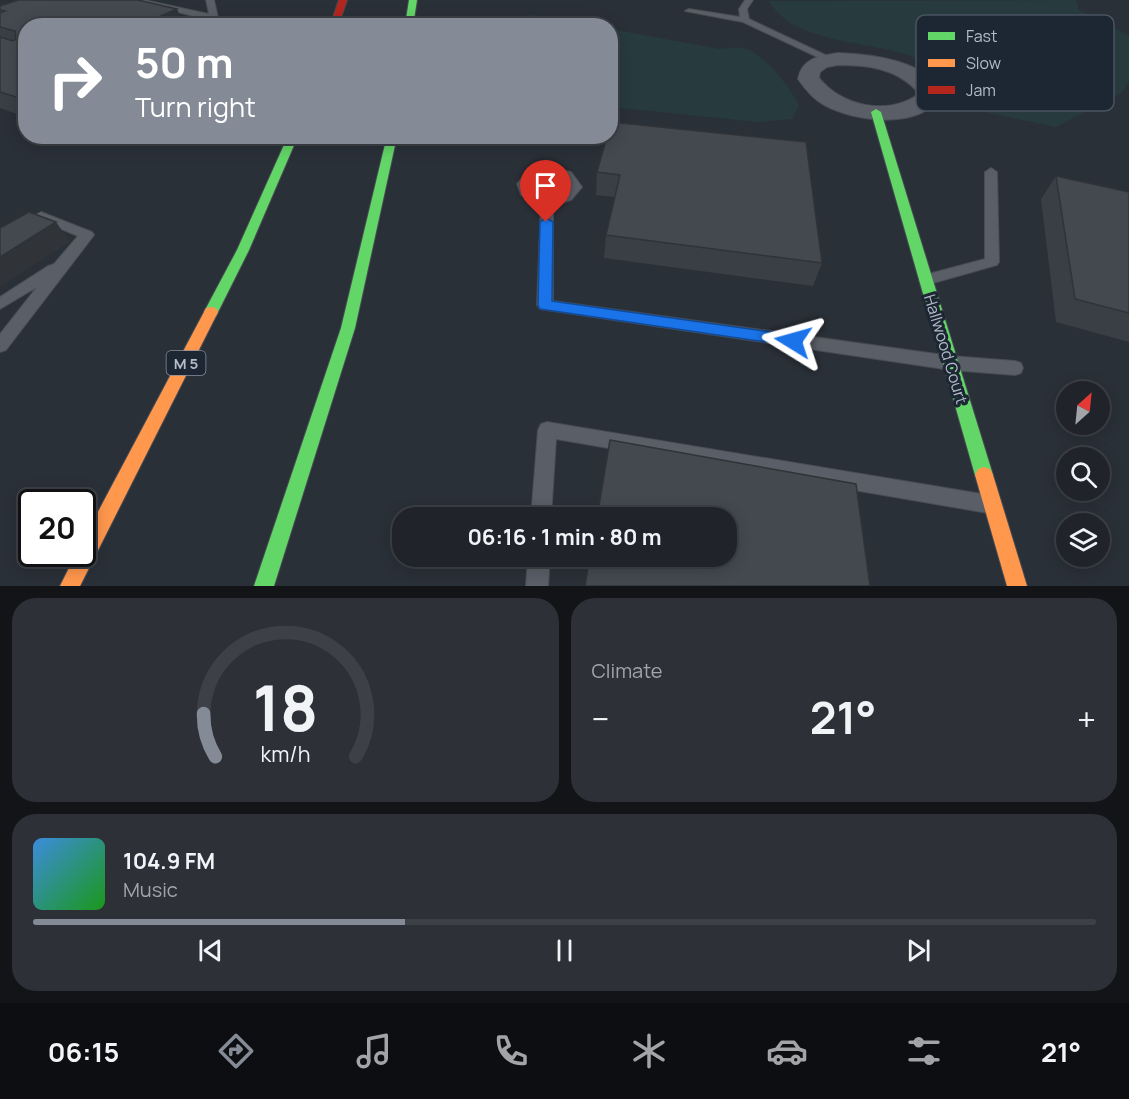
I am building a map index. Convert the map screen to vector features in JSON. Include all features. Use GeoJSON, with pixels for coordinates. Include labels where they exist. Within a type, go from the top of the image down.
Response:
{"type":"FeatureCollection","features":[{"type":"Feature","properties":{"kind":"main road"},"geometry":{"type":"LineString","coordinates":[[337,18],[343,0]]}},
{"type":"Feature","properties":{"kind":"main road"},"geometry":{"type":"LineString","coordinates":[[410,18],[413,0]]}},
{"type":"Feature","properties":{"kind":"main road","name":"Hallwood Court"},"geometry":{"type":"LineString","coordinates":[[876,112],[1017,586]]}},
{"type":"Feature","properties":{"kind":"main road","name":"M 5"},"geometry":{"type":"LineString","coordinates":[[70,586],[243,250],[289,144]]}},
{"type":"Feature","properties":{"kind":"main road"},"geometry":{"type":"LineString","coordinates":[[264,586],[348,328],[390,144]]}},
{"type":"Feature","properties":{"kind":"street"},"geometry":{"type":"LineString","coordinates":[[916,77],[881,62],[859,59],[821,62],[810,69],[808,79],[814,89],[829,99],[851,107],[876,112],[900,112],[916,108]]}},
{"type":"Feature","properties":{"kind":"lane"},"geometry":{"type":"LineString","coordinates":[[133,0],[198,18]]}},
{"type":"Feature","properties":{"kind":"lane"},"geometry":{"type":"LineString","coordinates":[[210,0],[212,18]]}},
{"type":"Feature","properties":{"kind":"lane"},"geometry":{"type":"LineString","coordinates":[[745,20],[743,9],[749,0]]}},
{"type":"Feature","properties":{"kind":"lane"},"geometry":{"type":"LineString","coordinates":[[689,10],[745,20],[831,60]]}},
{"type":"Feature","properties":{"kind":"lane"},"geometry":{"type":"LineString","coordinates":[[926,280],[992,262],[991,172]]}},
{"type":"Feature","properties":{"kind":"lane"},"geometry":{"type":"LineString","coordinates":[[547,201],[545,305],[951,363],[1015,368]]}},
{"type":"Feature","properties":{"kind":"lane"},"geometry":{"type":"LineString","coordinates":[[0,241],[41,216],[87,235],[0,346]]}},
{"type":"Feature","properties":{"kind":"lane"},"geometry":{"type":"LineString","coordinates":[[0,304],[63,263]]}},
{"type":"Feature","properties":{"kind":"lane"},"geometry":{"type":"LineString","coordinates":[[542,507],[547,430],[993,505]]}},
{"type":"Feature","properties":{"kind":"lane"},"geometry":{"type":"LineString","coordinates":[[537,586],[538,567]]}},
{"type":"Feature","properties":{"kind":"green space"},"geometry":{"type":"Polygon","coordinates":[[[1076,0],[1079,10],[1089,15],[916,15],[916,58],[891,50],[813,33],[780,15],[769,1],[1076,0]]]}},
{"type":"Feature","properties":{"kind":"green space"},"geometry":{"type":"Polygon","coordinates":[[[533,15],[550,18],[513,18],[533,15]]]}},
{"type":"Feature","properties":{"kind":"green space"},"geometry":{"type":"Polygon","coordinates":[[[1114,28],[1129,36],[1129,82],[1121,93],[1114,97],[1114,28]]]}},
{"type":"Feature","properties":{"kind":"green space"},"geometry":{"type":"Polygon","coordinates":[[[618,30],[720,49],[738,48],[756,54],[778,74],[799,106],[792,119],[758,122],[618,108],[618,30]]]}},
{"type":"Feature","properties":{"kind":"green space"},"geometry":{"type":"Polygon","coordinates":[[[979,111],[1087,111],[1056,127],[979,111]]]}},
{"type":"Feature","properties":{"kind":"building"},"geometry":{"type":"Polygon","coordinates":[[[18,0],[138,0],[177,9],[156,18],[18,18],[18,98],[0,92],[0,37],[13,41],[16,39],[15,31],[0,27],[0,13],[5,11],[0,10],[0,6],[18,0]]]}},
{"type":"Feature","properties":{"kind":"building"},"geometry":{"type":"Polygon","coordinates":[[[618,123],[806,142],[822,263],[606,235],[620,175],[597,172],[605,144],[618,144],[618,123]]]}},
{"type":"Feature","properties":{"kind":"building"},"geometry":{"type":"Polygon","coordinates":[[[1056,176],[1129,192],[1129,313],[1075,299],[1056,176]]]}},
{"type":"Feature","properties":{"kind":"building"},"geometry":{"type":"Polygon","coordinates":[[[29,212],[56,222],[0,257],[0,228],[29,212]]]}},
{"type":"Feature","properties":{"kind":"building"},"geometry":{"type":"Polygon","coordinates":[[[610,440],[856,484],[870,586],[585,586],[588,567],[737,567],[737,507],[599,507],[610,440]]]}},
{"type":"Feature","properties":{"kind":"traffic: fast"},"geometry":{"type":"LineString","coordinates":[[410,18],[413,0]]}},
{"type":"Feature","properties":{"kind":"traffic: fast"},"geometry":{"type":"LineString","coordinates":[[876,112],[984,475]]}},
{"type":"Feature","properties":{"kind":"traffic: fast"},"geometry":{"type":"LineString","coordinates":[[211,312],[243,250],[289,144]]}},
{"type":"Feature","properties":{"kind":"traffic: fast"},"geometry":{"type":"LineString","coordinates":[[264,586],[348,328],[390,144]]}},
{"type":"Feature","properties":{"kind":"traffic: slow"},"geometry":{"type":"LineString","coordinates":[[70,586],[211,312]]}},
{"type":"Feature","properties":{"kind":"traffic: slow"},"geometry":{"type":"LineString","coordinates":[[984,475],[1017,586]]}},
{"type":"Feature","properties":{"kind":"traffic: jam"},"geometry":{"type":"LineString","coordinates":[[337,18],[343,0]]}},
{"type":"Feature","properties":{"kind":"route"},"geometry":{"type":"LineString","coordinates":[[546,222],[545,305],[793,341]]}}]}
